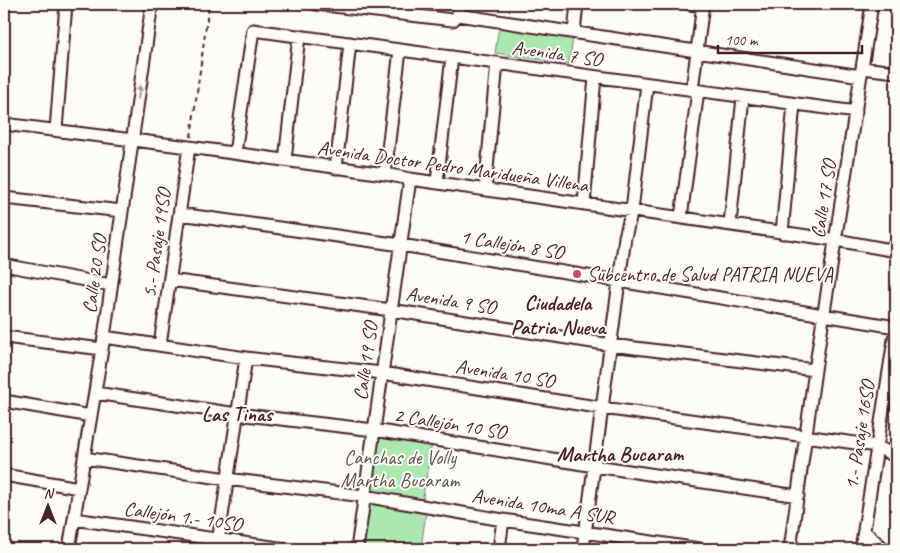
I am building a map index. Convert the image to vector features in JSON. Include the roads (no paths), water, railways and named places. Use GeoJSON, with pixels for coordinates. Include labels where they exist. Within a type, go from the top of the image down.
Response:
{"type":"FeatureCollection","features":[{"type":"Feature","properties":{"kind":"street"},"geometry":{"type":"LineString","coordinates":[[56,130],[66,4]]}},
{"type":"Feature","properties":{"kind":"street","name":"Calle 20 SO"},"geometry":{"type":"LineString","coordinates":[[69,549],[103,343],[152,4]]}},
{"type":"Feature","properties":{"kind":"street"},"geometry":{"type":"LineString","coordinates":[[316,4],[457,13],[697,51],[862,72],[896,72]]}},
{"type":"Feature","properties":{"kind":"street"},"geometry":{"type":"LineString","coordinates":[[574,32],[578,4]]}},
{"type":"Feature","properties":{"kind":"street"},"geometry":{"type":"LineString","coordinates":[[681,217],[703,5],[690,4]]}},
{"type":"Feature","properties":{"kind":"street","name":"Calle 17 SO"},"geometry":{"type":"LineString","coordinates":[[790,549],[815,370],[872,4]]}},
{"type":"Feature","properties":{"kind":"street","name":"Avenida 7 SO"},"geometry":{"type":"LineString","coordinates":[[235,153],[253,30],[856,112]]}},
{"type":"Feature","properties":{"kind":"street"},"geometry":{"type":"LineString","coordinates":[[285,160],[299,36]]}},
{"type":"Feature","properties":{"kind":"street"},"geometry":{"type":"LineString","coordinates":[[336,168],[350,43]]}},
{"type":"Feature","properties":{"kind":"street"},"geometry":{"type":"LineString","coordinates":[[385,174],[400,50]]}},
{"type":"Feature","properties":{"kind":"street"},"geometry":{"type":"LineString","coordinates":[[437,182],[452,57]]}},
{"type":"Feature","properties":{"kind":"street"},"geometry":{"type":"LineString","coordinates":[[485,190],[497,63]]}},
{"type":"Feature","properties":{"kind":"street"},"geometry":{"type":"LineString","coordinates":[[584,204],[595,77]]}},
{"type":"Feature","properties":{"kind":"street"},"geometry":{"type":"LineString","coordinates":[[583,549],[625,237],[632,210],[647,84]]}},
{"type":"Feature","properties":{"kind":"street"},"geometry":{"type":"LineString","coordinates":[[730,224],[743,97]]}},
{"type":"Feature","properties":{"kind":"street"},"geometry":{"type":"LineString","coordinates":[[782,233],[794,104]]}},
{"type":"Feature","properties":{"kind":"street","name":"Avenida Doctor Pedro Maridueña Villena"},"geometry":{"type":"LineString","coordinates":[[4,124],[385,174],[836,240],[896,252]]}},
{"type":"Feature","properties":{"kind":"street","name":"5.- Pasaje 19SO"},"geometry":{"type":"LineString","coordinates":[[160,345],[189,147]]}},
{"type":"Feature","properties":{"kind":"street","name":"Calle 19 SO"},"geometry":{"type":"LineString","coordinates":[[357,549],[410,179]]}},
{"type":"Feature","properties":{"kind":"street"},"geometry":{"type":"LineString","coordinates":[[4,198],[122,211]]}},
{"type":"Feature","properties":{"kind":"street","name":"1 Callejón 8 SO"},"geometry":{"type":"LineString","coordinates":[[180,214],[401,244],[896,327]]}},
{"type":"Feature","properties":{"kind":"street"},"geometry":{"type":"LineString","coordinates":[[4,265],[111,285]]}},
{"type":"Feature","properties":{"kind":"street","name":"Avenida 9 SO"},"geometry":{"type":"LineString","coordinates":[[170,280],[391,310],[611,345],[815,370]]}},
{"type":"Feature","properties":{"kind":"street","name":"1.- Pasaje 16SO"},"geometry":{"type":"LineString","coordinates":[[861,549],[877,446],[891,384],[896,327]]}},
{"type":"Feature","properties":{"kind":"street","name":"Avenida 10 SO"},"geometry":{"type":"LineString","coordinates":[[4,337],[160,345],[246,358],[382,373],[603,408],[877,446],[896,457]]}},
{"type":"Feature","properties":{"kind":"street"},"geometry":{"type":"LineString","coordinates":[[218,545],[246,358]]}},
{"type":"Feature","properties":{"kind":"street","name":"2 Callejón 10 SO"},"geometry":{"type":"LineString","coordinates":[[95,393],[237,414],[374,430],[595,466],[798,496]]}},
{"type":"Feature","properties":{"kind":"street"},"geometry":{"type":"LineString","coordinates":[[4,401],[91,416]]}},
{"type":"Feature","properties":{"kind":"street","name":"Avenida 10ma A SUR"},"geometry":{"type":"LineString","coordinates":[[84,458],[227,479],[364,496],[503,520],[699,549]]}},
{"type":"Feature","properties":{"kind":"street"},"geometry":{"type":"LineString","coordinates":[[4,475],[79,488]]}},
{"type":"Feature","properties":{"kind":"street","name":"Callejón 1.- 10SO"},"geometry":{"type":"LineString","coordinates":[[74,519],[218,545],[286,549]]}},
{"type":"Feature","properties":{"kind":"street"},"geometry":{"type":"LineString","coordinates":[[499,549],[503,520]]}},
{"type":"Feature","properties":{"kind":"street"},"geometry":{"type":"LineString","coordinates":[[864,531],[884,549]]}},
{"type":"Feature","properties":{"kind":"place","name":"Subcentro de Salud PATRIA NUEVA"},"geometry":{"type":"Point","coordinates":[577,274]}},
{"type":"Feature","properties":{"kind":"district","name":"Ciudadela Patria Nueva"},"geometry":{"type":"Point","coordinates":[558,315]}},
{"type":"Feature","properties":{"kind":"district","name":"Las Tinas"},"geometry":{"type":"Point","coordinates":[237,414]}},
{"type":"Feature","properties":{"kind":"district","name":"Martha Bucaram"},"geometry":{"type":"Point","coordinates":[620,454]}},
{"type":"Feature","properties":{"kind":"park label","name":"Canchas de Volly Martha Bucaram"},"geometry":{"type":"Point","coordinates":[400,468]}}]}
